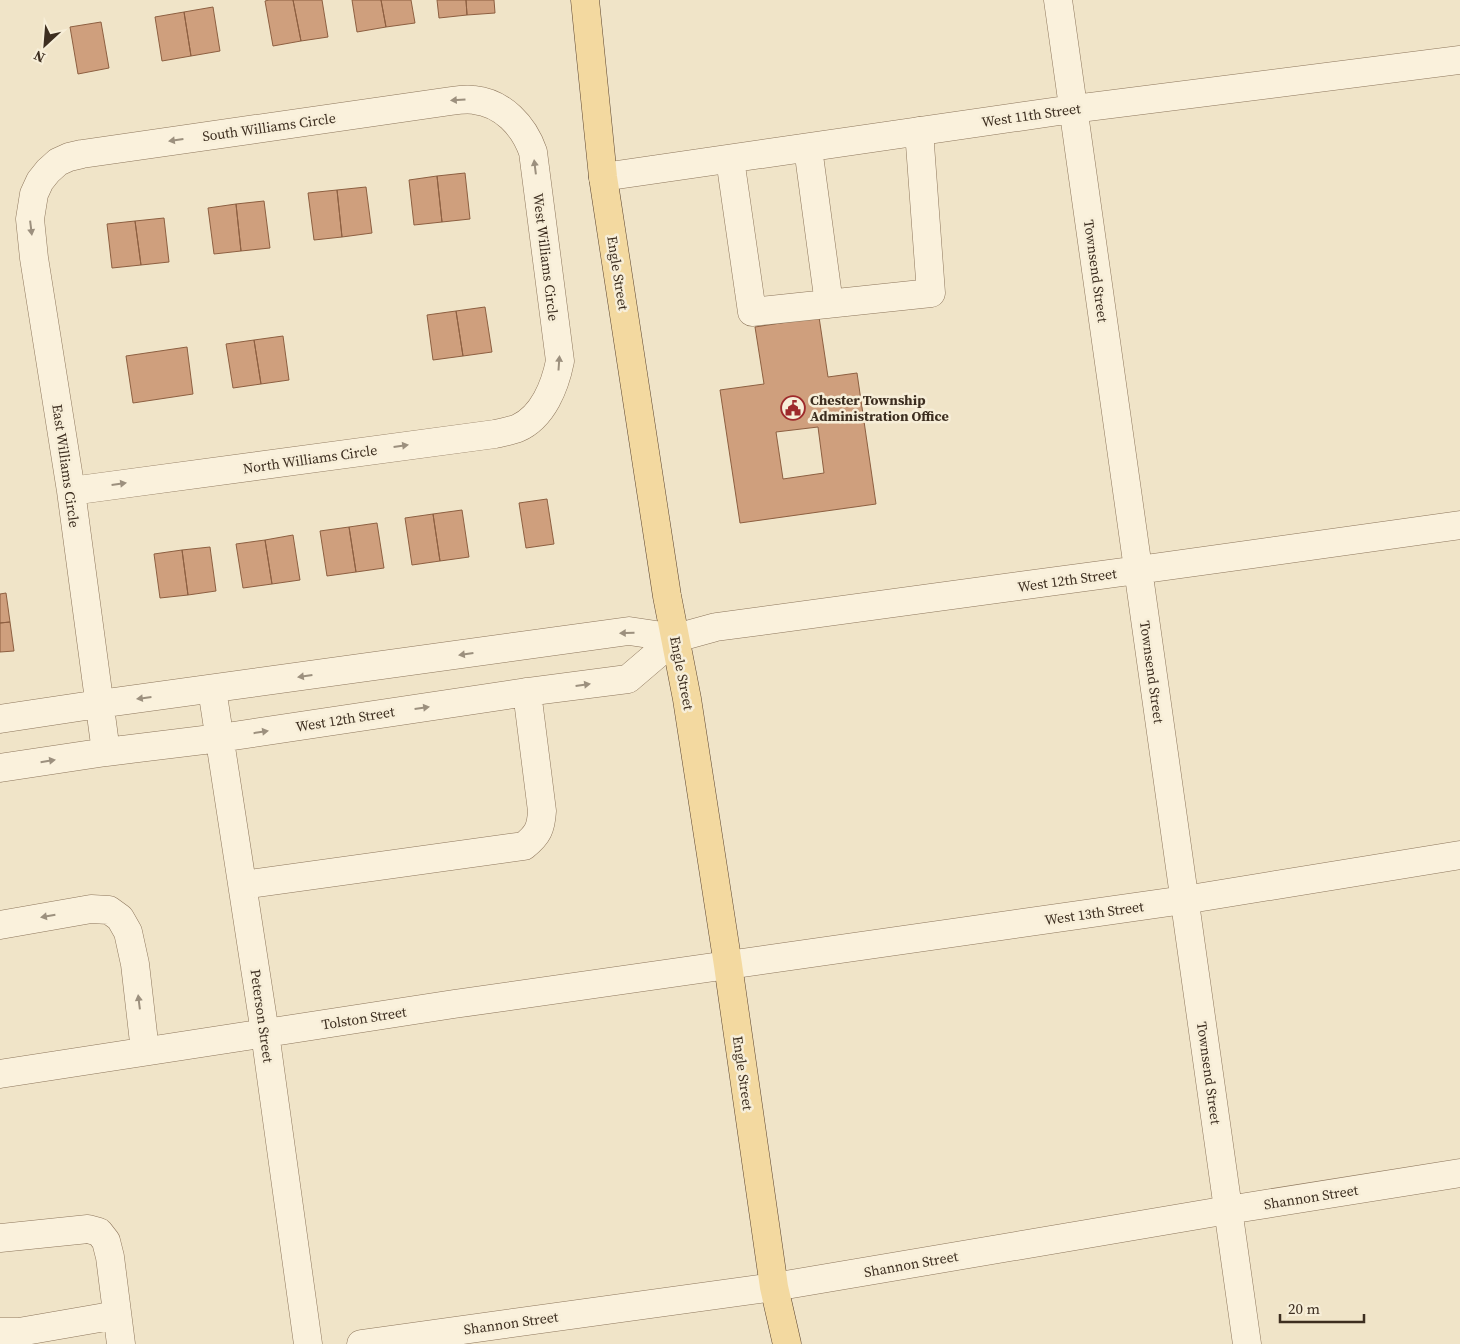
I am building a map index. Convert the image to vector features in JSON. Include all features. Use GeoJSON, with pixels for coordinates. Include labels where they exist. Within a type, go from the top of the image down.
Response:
{"type":"FeatureCollection","features":[{"type":"Feature","properties":{"kind":"main road","name":"Engle Street"},"geometry":{"type":"LineString","coordinates":[[585,0],[603,178],[667,596],[689,708],[774,1287],[787,1344]]}},
{"type":"Feature","properties":{"kind":"street","name":"Townsend Street"},"geometry":{"type":"LineString","coordinates":[[1058,0],[1247,1344]]}},
{"type":"Feature","properties":{"kind":"street","name":"West 11th Street"},"geometry":{"type":"LineString","coordinates":[[603,178],[1073,109],[1460,60]]}},
{"type":"Feature","properties":{"kind":"street","name":"South Williams Circle"},"geometry":{"type":"LineString","coordinates":[[40,181],[58,162],[82,154],[451,101],[474,100],[489,104],[504,112]]}},
{"type":"Feature","properties":{"kind":"street","name":"West Williams Circle"},"geometry":{"type":"LineString","coordinates":[[504,112],[515,120],[529,139],[533,152],[560,361],[556,382],[541,408]]}},
{"type":"Feature","properties":{"kind":"street"},"geometry":{"type":"LineString","coordinates":[[730,159],[752,312],[931,293],[919,132]]}},
{"type":"Feature","properties":{"kind":"street"},"geometry":{"type":"LineString","coordinates":[[808,148],[829,304]]}},
{"type":"Feature","properties":{"kind":"street","name":"East Williams Circle"},"geometry":{"type":"LineString","coordinates":[[40,181],[34,194],[30,219],[34,258],[70,491],[106,752]]}},
{"type":"Feature","properties":{"kind":"street","name":"North Williams Circle"},"geometry":{"type":"LineString","coordinates":[[70,491],[495,434],[518,428],[541,408]]}},
{"type":"Feature","properties":{"kind":"street","name":"West 12th Street"},"geometry":{"type":"LineString","coordinates":[[0,719],[629,632],[676,638],[716,627],[1460,525]]}},
{"type":"Feature","properties":{"kind":"street","name":"West 12th Street"},"geometry":{"type":"LineString","coordinates":[[0,768],[628,679],[676,638]]}},
{"type":"Feature","properties":{"kind":"street","name":"Peterson Street"},"geometry":{"type":"LineString","coordinates":[[212,689],[265,1033],[308,1344]]}},
{"type":"Feature","properties":{"kind":"street"},"geometry":{"type":"LineString","coordinates":[[243,885],[524,846],[536,837],[541,823],[542,811],[527,692]]}},
{"type":"Feature","properties":{"kind":"street","name":"West 13th Street"},"geometry":{"type":"LineString","coordinates":[[728,965],[1184,900],[1460,855]]}},
{"type":"Feature","properties":{"kind":"street"},"geometry":{"type":"LineString","coordinates":[[0,925],[91,908],[109,910],[120,918],[128,932],[145,1051]]}},
{"type":"Feature","properties":{"kind":"street","name":"Tolston Street"},"geometry":{"type":"LineString","coordinates":[[0,1074],[454,1004],[728,965]]}},
{"type":"Feature","properties":{"kind":"street","name":"Shannon Street"},"geometry":{"type":"LineString","coordinates":[[361,1344],[774,1287],[1228,1210],[1460,1173]]}},
{"type":"Feature","properties":{"kind":"street"},"geometry":{"type":"LineString","coordinates":[[0,1238],[88,1229],[99,1232],[106,1241],[110,1257],[121,1344]]}},
{"type":"Feature","properties":{"kind":"street"},"geometry":{"type":"LineString","coordinates":[[0,1332],[18,1332],[118,1315]]}},
{"type":"Feature","properties":{"kind":"building"},"geometry":{"type":"Polygon","coordinates":[[[293,0],[301,41],[273,46],[265,1],[293,0]]]}},
{"type":"Feature","properties":{"kind":"building"},"geometry":{"type":"Polygon","coordinates":[[[293,0],[322,0],[328,37],[301,41],[293,0]]]}},
{"type":"Feature","properties":{"kind":"building"},"geometry":{"type":"Polygon","coordinates":[[[352,0],[381,0],[386,27],[357,32],[352,0]]]}},
{"type":"Feature","properties":{"kind":"building"},"geometry":{"type":"Polygon","coordinates":[[[381,0],[411,0],[415,23],[386,27],[381,0]]]}},
{"type":"Feature","properties":{"kind":"building"},"geometry":{"type":"Polygon","coordinates":[[[437,0],[466,0],[467,15],[439,18],[437,0]]]}},
{"type":"Feature","properties":{"kind":"building"},"geometry":{"type":"Polygon","coordinates":[[[466,0],[494,0],[495,13],[467,15],[466,0]]]}},
{"type":"Feature","properties":{"kind":"building"},"geometry":{"type":"Polygon","coordinates":[[[213,7],[220,51],[191,56],[184,12],[213,7]]]}},
{"type":"Feature","properties":{"kind":"building"},"geometry":{"type":"Polygon","coordinates":[[[184,12],[191,56],[162,61],[155,17],[184,12]]]}},
{"type":"Feature","properties":{"kind":"building"},"geometry":{"type":"Polygon","coordinates":[[[101,22],[109,68],[78,74],[70,27],[101,22]]]}},
{"type":"Feature","properties":{"kind":"building"},"geometry":{"type":"Polygon","coordinates":[[[465,173],[470,219],[442,222],[437,176],[465,173]]]}},
{"type":"Feature","properties":{"kind":"building"},"geometry":{"type":"Polygon","coordinates":[[[437,176],[442,222],[414,225],[409,180],[437,176]]]}},
{"type":"Feature","properties":{"kind":"building"},"geometry":{"type":"Polygon","coordinates":[[[366,187],[372,233],[342,237],[337,190],[366,187]]]}},
{"type":"Feature","properties":{"kind":"building"},"geometry":{"type":"Polygon","coordinates":[[[337,190],[342,237],[314,240],[308,193],[337,190]]]}},
{"type":"Feature","properties":{"kind":"building"},"geometry":{"type":"Polygon","coordinates":[[[264,201],[270,248],[241,251],[236,204],[264,201]]]}},
{"type":"Feature","properties":{"kind":"building"},"geometry":{"type":"Polygon","coordinates":[[[236,204],[241,251],[214,254],[208,208],[236,204]]]}},
{"type":"Feature","properties":{"kind":"building"},"geometry":{"type":"Polygon","coordinates":[[[164,218],[169,262],[141,265],[135,221],[164,218]]]}},
{"type":"Feature","properties":{"kind":"building"},"geometry":{"type":"Polygon","coordinates":[[[135,221],[141,265],[112,268],[107,224],[135,221]]]}},
{"type":"Feature","properties":{"kind":"building"},"geometry":{"type":"Polygon","coordinates":[[[485,307],[492,352],[463,356],[456,311],[485,307]]]}},
{"type":"Feature","properties":{"kind":"building"},"geometry":{"type":"Polygon","coordinates":[[[456,311],[463,356],[433,360],[427,315],[456,311]]]}},
{"type":"Feature","properties":{"kind":"building","name":"Chester Township Administration Office"},"geometry":{"type":"Polygon","coordinates":[[[819,317],[828,377],[857,373],[876,504],[740,523],[720,390],[764,384],[755,327],[819,317]],[[818,427],[776,432],[783,479],[824,473],[818,427]]]}},
{"type":"Feature","properties":{"kind":"building"},"geometry":{"type":"Polygon","coordinates":[[[283,336],[289,380],[261,384],[254,340],[283,336]]]}},
{"type":"Feature","properties":{"kind":"building"},"geometry":{"type":"Polygon","coordinates":[[[254,340],[261,384],[233,388],[226,344],[254,340]]]}},
{"type":"Feature","properties":{"kind":"building"},"geometry":{"type":"Polygon","coordinates":[[[187,347],[193,394],[133,403],[126,356],[187,347]]]}},
{"type":"Feature","properties":{"kind":"building"},"geometry":{"type":"Polygon","coordinates":[[[547,499],[554,544],[526,548],[519,503],[547,499]]]}},
{"type":"Feature","properties":{"kind":"building"},"geometry":{"type":"Polygon","coordinates":[[[462,510],[469,557],[440,561],[433,514],[462,510]]]}},
{"type":"Feature","properties":{"kind":"building"},"geometry":{"type":"Polygon","coordinates":[[[433,514],[440,561],[412,565],[405,518],[433,514]]]}},
{"type":"Feature","properties":{"kind":"building"},"geometry":{"type":"Polygon","coordinates":[[[377,523],[384,568],[356,572],[349,527],[377,523]]]}},
{"type":"Feature","properties":{"kind":"building"},"geometry":{"type":"Polygon","coordinates":[[[349,527],[356,572],[327,576],[320,531],[349,527]]]}},
{"type":"Feature","properties":{"kind":"building"},"geometry":{"type":"Polygon","coordinates":[[[293,535],[300,580],[272,584],[265,540],[293,535]]]}},
{"type":"Feature","properties":{"kind":"building"},"geometry":{"type":"Polygon","coordinates":[[[265,540],[272,584],[243,588],[236,544],[265,540]]]}},
{"type":"Feature","properties":{"kind":"building"},"geometry":{"type":"Polygon","coordinates":[[[210,547],[216,591],[188,595],[182,550],[210,547]]]}},
{"type":"Feature","properties":{"kind":"building"},"geometry":{"type":"Polygon","coordinates":[[[182,550],[188,595],[160,598],[154,554],[182,550]]]}},
{"type":"Feature","properties":{"kind":"building"},"geometry":{"type":"Polygon","coordinates":[[[6,593],[10,622],[0,623],[0,594],[6,593]]]}},
{"type":"Feature","properties":{"kind":"building"},"geometry":{"type":"Polygon","coordinates":[[[10,622],[14,651],[0,652],[0,623],[10,622]]]}},
{"type":"Feature","properties":{"kind":"place","name":"Chester Township Administration Office"},"geometry":{"type":"Point","coordinates":[793,408]}}]}
